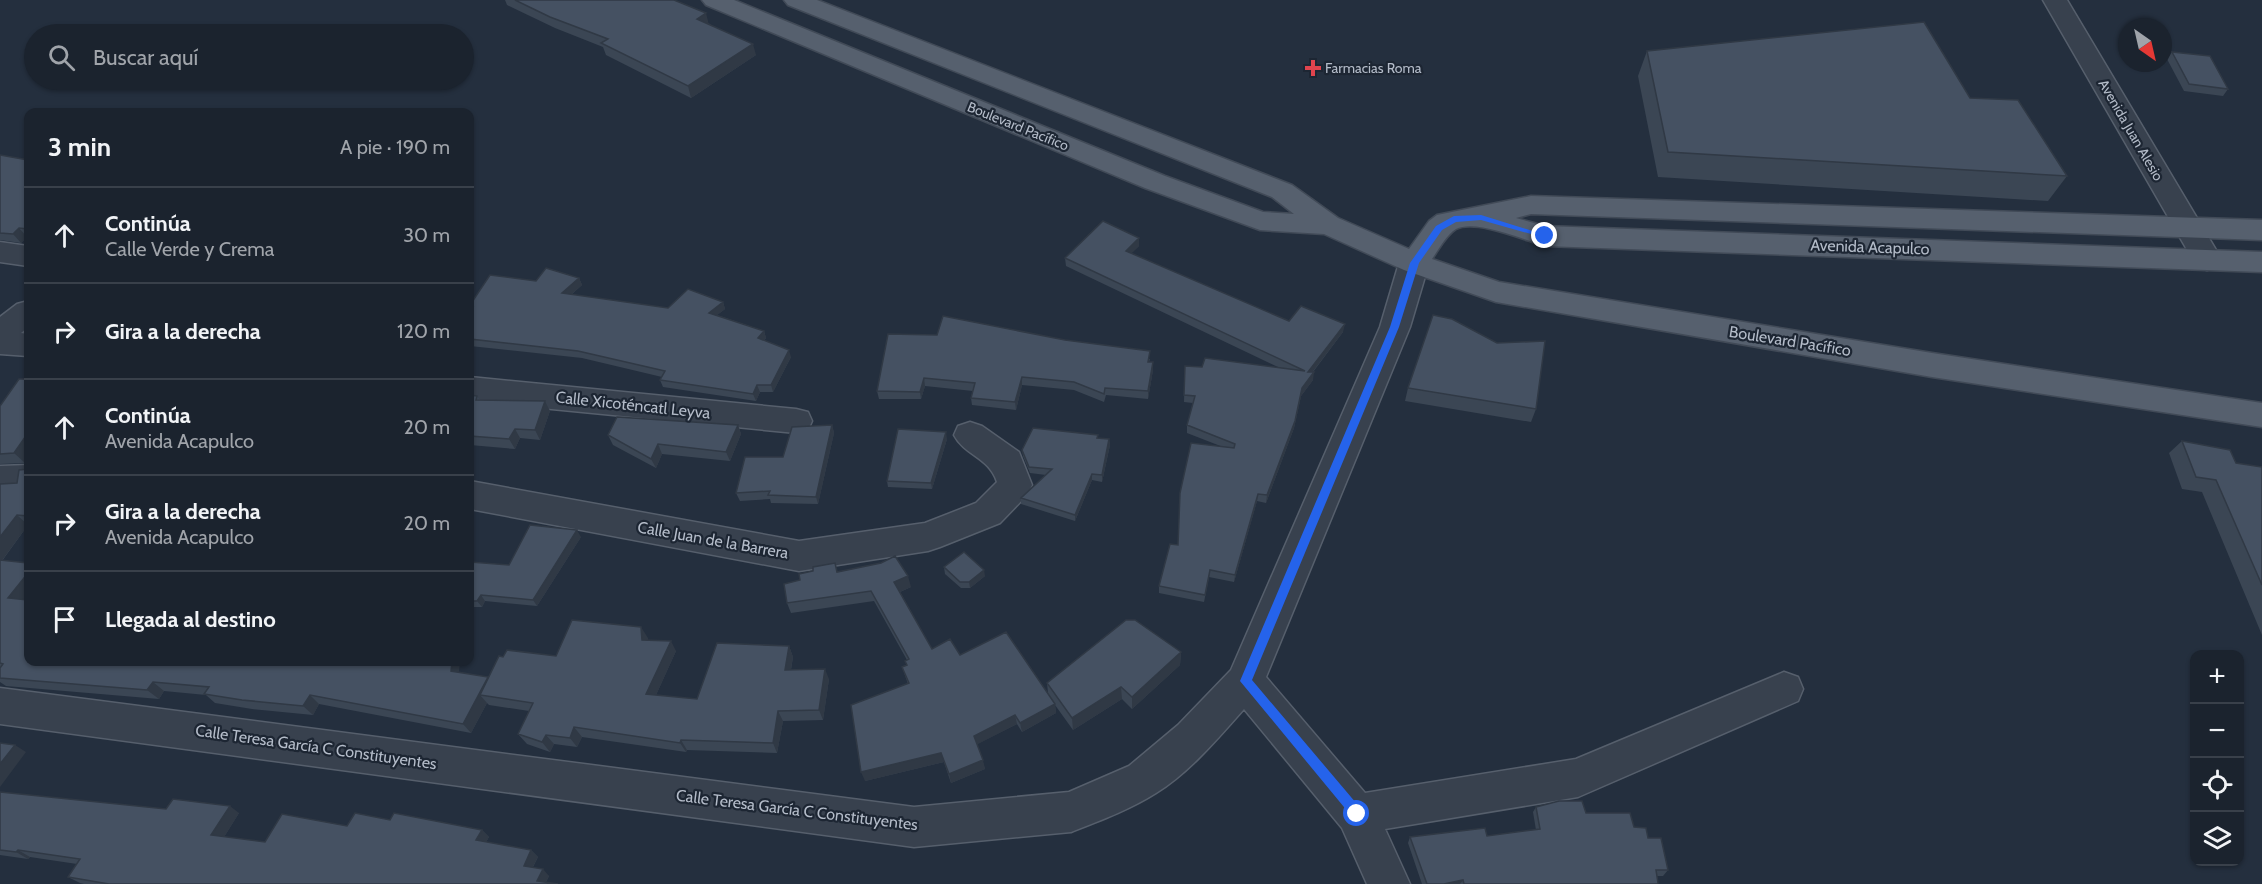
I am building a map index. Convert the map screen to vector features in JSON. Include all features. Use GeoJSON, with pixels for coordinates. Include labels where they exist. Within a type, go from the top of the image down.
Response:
{"type":"FeatureCollection","features":[{"type":"Feature","properties":{"kind":"main road","name":"Boulevard Pacífico"},"geometry":{"type":"LineString","coordinates":[[796,0],[1282,191],[1328,225],[1414,263],[1496,292],[1932,365],[2262,415]]}},
{"type":"Feature","properties":{"kind":"main road","name":"Boulevard Pacífico"},"geometry":{"type":"LineString","coordinates":[[726,2],[1197,198],[1260,221],[1328,225]]}},
{"type":"Feature","properties":{"kind":"main road","name":"Avenida Acapulco"},"geometry":{"type":"LineString","coordinates":[[1414,263],[1439,228],[1447,222],[1462,218],[1481,218],[1531,205],[2262,230]]}},
{"type":"Feature","properties":{"kind":"main road","name":"Avenida Acapulco"},"geometry":{"type":"LineString","coordinates":[[1481,218],[1545,236],[2262,262]]}},
{"type":"Feature","properties":{"kind":"street","name":"Avenida Juan Alesio"},"geometry":{"type":"LineString","coordinates":[[2055,0],[2207,260]]}},
{"type":"Feature","properties":{"kind":"street"},"geometry":{"type":"LineString","coordinates":[[0,252],[24,255]]}},
{"type":"Feature","properties":{"kind":"street","name":"Calle Teresa García C Constituyentes"},"geometry":{"type":"LineString","coordinates":[[0,706],[914,827],[1071,812],[1143,779],[1192,738],[1245,681],[1395,327],[1414,263]]}},
{"type":"Feature","properties":{"kind":"street"},"geometry":{"type":"LineString","coordinates":[[0,333],[24,315]]}},
{"type":"Feature","properties":{"kind":"street"},"geometry":{"type":"LineString","coordinates":[[0,343],[24,345]]}},
{"type":"Feature","properties":{"kind":"street","name":"Calle Xicoténcatl Leyva"},"geometry":{"type":"LineString","coordinates":[[474,389],[796,421]]}},
{"type":"Feature","properties":{"kind":"street","name":"Calle Juan de la Barrera"},"geometry":{"type":"LineString","coordinates":[[474,496],[799,556],[928,537],[988,513],[1015,485],[1007,461],[969,435]]}},
{"type":"Feature","properties":{"kind":"street"},"geometry":{"type":"LineString","coordinates":[[0,479],[24,478]]}},
{"type":"Feature","properties":{"kind":"street"},"geometry":{"type":"LineString","coordinates":[[1245,681],[1357,814],[1389,884]]}},
{"type":"Feature","properties":{"kind":"street"},"geometry":{"type":"LineString","coordinates":[[1357,814],[1578,778],[1784,689]]}},
{"type":"Feature","properties":{"kind":"building"},"geometry":{"type":"Polygon","coordinates":[[[515,0],[674,0],[706,13],[697,19],[753,44],[688,86],[601,43],[608,39],[550,17],[515,0]]]}},
{"type":"Feature","properties":{"kind":"building"},"geometry":{"type":"Polygon","coordinates":[[[1924,22],[1970,98],[2018,100],[2067,176],[1668,152],[1647,51],[1924,22]]]}},
{"type":"Feature","properties":{"kind":"building"},"geometry":{"type":"Polygon","coordinates":[[[2172,52],[2210,56],[2228,89],[2189,84],[2172,52]]]}},
{"type":"Feature","properties":{"kind":"building"},"geometry":{"type":"Polygon","coordinates":[[[0,155],[24,159],[24,229],[19,228],[13,234],[0,233],[0,155]]]}},
{"type":"Feature","properties":{"kind":"building"},"geometry":{"type":"Polygon","coordinates":[[[1103,221],[1139,238],[1126,251],[1289,321],[1301,306],[1345,324],[1308,372],[1314,372],[1302,388],[1295,421],[1267,495],[1258,494],[1235,575],[1210,570],[1205,595],[1159,586],[1170,544],[1178,545],[1180,493],[1191,443],[1234,448],[1235,444],[1187,425],[1195,396],[1184,395],[1185,366],[1202,367],[1205,358],[1305,371],[1065,258],[1103,221]]]}},
{"type":"Feature","properties":{"kind":"building"},"geometry":{"type":"Polygon","coordinates":[[[546,268],[579,278],[562,293],[668,308],[688,289],[723,302],[709,313],[764,331],[758,338],[789,350],[771,385],[757,385],[753,394],[660,380],[665,371],[578,351],[474,339],[474,299],[490,275],[536,281],[546,268]]]}},
{"type":"Feature","properties":{"kind":"building"},"geometry":{"type":"Polygon","coordinates":[[[1433,315],[1452,319],[1497,343],[1545,341],[1536,409],[1408,388],[1433,315]]]}},
{"type":"Feature","properties":{"kind":"building"},"geometry":{"type":"Polygon","coordinates":[[[943,316],[1065,340],[1150,351],[1148,362],[1153,362],[1148,391],[1105,388],[1104,394],[1074,382],[1022,377],[1015,402],[971,398],[975,383],[924,378],[920,392],[877,391],[888,334],[937,335],[943,316]]]}},
{"type":"Feature","properties":{"kind":"building"},"geometry":{"type":"Polygon","coordinates":[[[19,379],[24,379],[24,439],[14,453],[0,454],[0,406],[19,379]]]}},
{"type":"Feature","properties":{"kind":"building"},"geometry":{"type":"Polygon","coordinates":[[[474,396],[477,396],[476,400],[545,401],[535,430],[515,429],[509,439],[474,436],[474,396]]]}},
{"type":"Feature","properties":{"kind":"building"},"geometry":{"type":"Polygon","coordinates":[[[617,417],[738,425],[726,452],[658,444],[651,459],[608,435],[617,417]]]}},
{"type":"Feature","properties":{"kind":"building"},"geometry":{"type":"Polygon","coordinates":[[[832,425],[816,497],[768,495],[770,491],[736,493],[745,457],[783,457],[792,427],[832,425]]]}},
{"type":"Feature","properties":{"kind":"building"},"geometry":{"type":"Polygon","coordinates":[[[1033,428],[1098,435],[1097,438],[1109,439],[1102,475],[1092,474],[1075,515],[1021,498],[1052,469],[1029,467],[1022,450],[1033,428]]]}},
{"type":"Feature","properties":{"kind":"building"},"geometry":{"type":"Polygon","coordinates":[[[898,429],[946,432],[931,483],[887,481],[898,429]]]}},
{"type":"Feature","properties":{"kind":"building"},"geometry":{"type":"Polygon","coordinates":[[[2182,441],[2230,450],[2236,463],[2262,467],[2262,585],[2216,480],[2196,477],[2182,441]]]}},
{"type":"Feature","properties":{"kind":"building"},"geometry":{"type":"Polygon","coordinates":[[[24,469],[24,516],[17,515],[0,537],[0,484],[17,483],[19,470],[24,469]]]}},
{"type":"Feature","properties":{"kind":"building"},"geometry":{"type":"Polygon","coordinates":[[[530,525],[577,530],[533,600],[481,595],[477,601],[474,601],[474,562],[509,565],[530,525]]]}},
{"type":"Feature","properties":{"kind":"building"},"geometry":{"type":"Polygon","coordinates":[[[964,552],[984,570],[969,582],[960,582],[944,567],[964,552]]]}},
{"type":"Feature","properties":{"kind":"building"},"geometry":{"type":"Polygon","coordinates":[[[895,556],[908,576],[894,582],[932,649],[950,639],[960,655],[1006,632],[1055,704],[1020,723],[1015,715],[974,736],[983,760],[949,774],[941,753],[861,772],[851,705],[909,683],[902,667],[907,665],[905,661],[909,659],[871,591],[787,603],[784,584],[800,580],[799,574],[813,571],[813,567],[835,563],[837,572],[881,563],[895,556]]]}},
{"type":"Feature","properties":{"kind":"building"},"geometry":{"type":"Polygon","coordinates":[[[0,560],[24,563],[24,578],[8,598],[24,600],[24,666],[452,666],[451,671],[488,677],[463,724],[310,695],[303,706],[204,694],[209,687],[153,682],[147,690],[0,678],[0,668],[3,664],[0,663],[0,560]]]}},
{"type":"Feature","properties":{"kind":"building"},"geometry":{"type":"Polygon","coordinates":[[[572,620],[641,627],[642,640],[671,641],[646,694],[697,699],[717,643],[789,646],[785,670],[825,669],[819,710],[778,711],[773,743],[681,740],[680,743],[574,727],[570,738],[546,735],[542,742],[518,734],[533,703],[480,695],[499,656],[503,657],[507,650],[556,656],[572,620]]]}},
{"type":"Feature","properties":{"kind":"building"},"geometry":{"type":"Polygon","coordinates":[[[1126,620],[1135,620],[1181,652],[1132,697],[1121,687],[1072,718],[1047,683],[1126,620]]]}},
{"type":"Feature","properties":{"kind":"building"},"geometry":{"type":"Polygon","coordinates":[[[0,743],[15,745],[0,764],[0,743]]]}},
{"type":"Feature","properties":{"kind":"building"},"geometry":{"type":"Polygon","coordinates":[[[0,792],[166,809],[173,799],[230,806],[211,835],[265,842],[282,814],[347,826],[355,813],[390,820],[394,813],[482,830],[476,840],[531,850],[524,866],[543,869],[537,881],[558,884],[109,884],[68,877],[80,859],[18,850],[16,852],[0,850],[0,792]]]}},
{"type":"Feature","properties":{"kind":"building"},"geometry":{"type":"Polygon","coordinates":[[[1559,801],[1582,801],[1586,813],[1630,813],[1634,827],[1646,828],[1648,838],[1661,838],[1668,870],[1656,870],[1657,884],[1464,884],[1463,880],[1444,884],[1427,884],[1410,837],[1485,828],[1487,836],[1540,829],[1536,807],[1559,801]]]}},
{"type":"Feature","properties":{"kind":"place","name":"Farmacias Roma"},"geometry":{"type":"Point","coordinates":[1313,68]}},
{"type":"Feature","properties":{"kind":"route"},"geometry":{"type":"LineString","coordinates":[[1357,814],[1245,681],[1395,327],[1414,263],[1439,228],[1454,219],[1481,218],[1545,236]]}}]}
